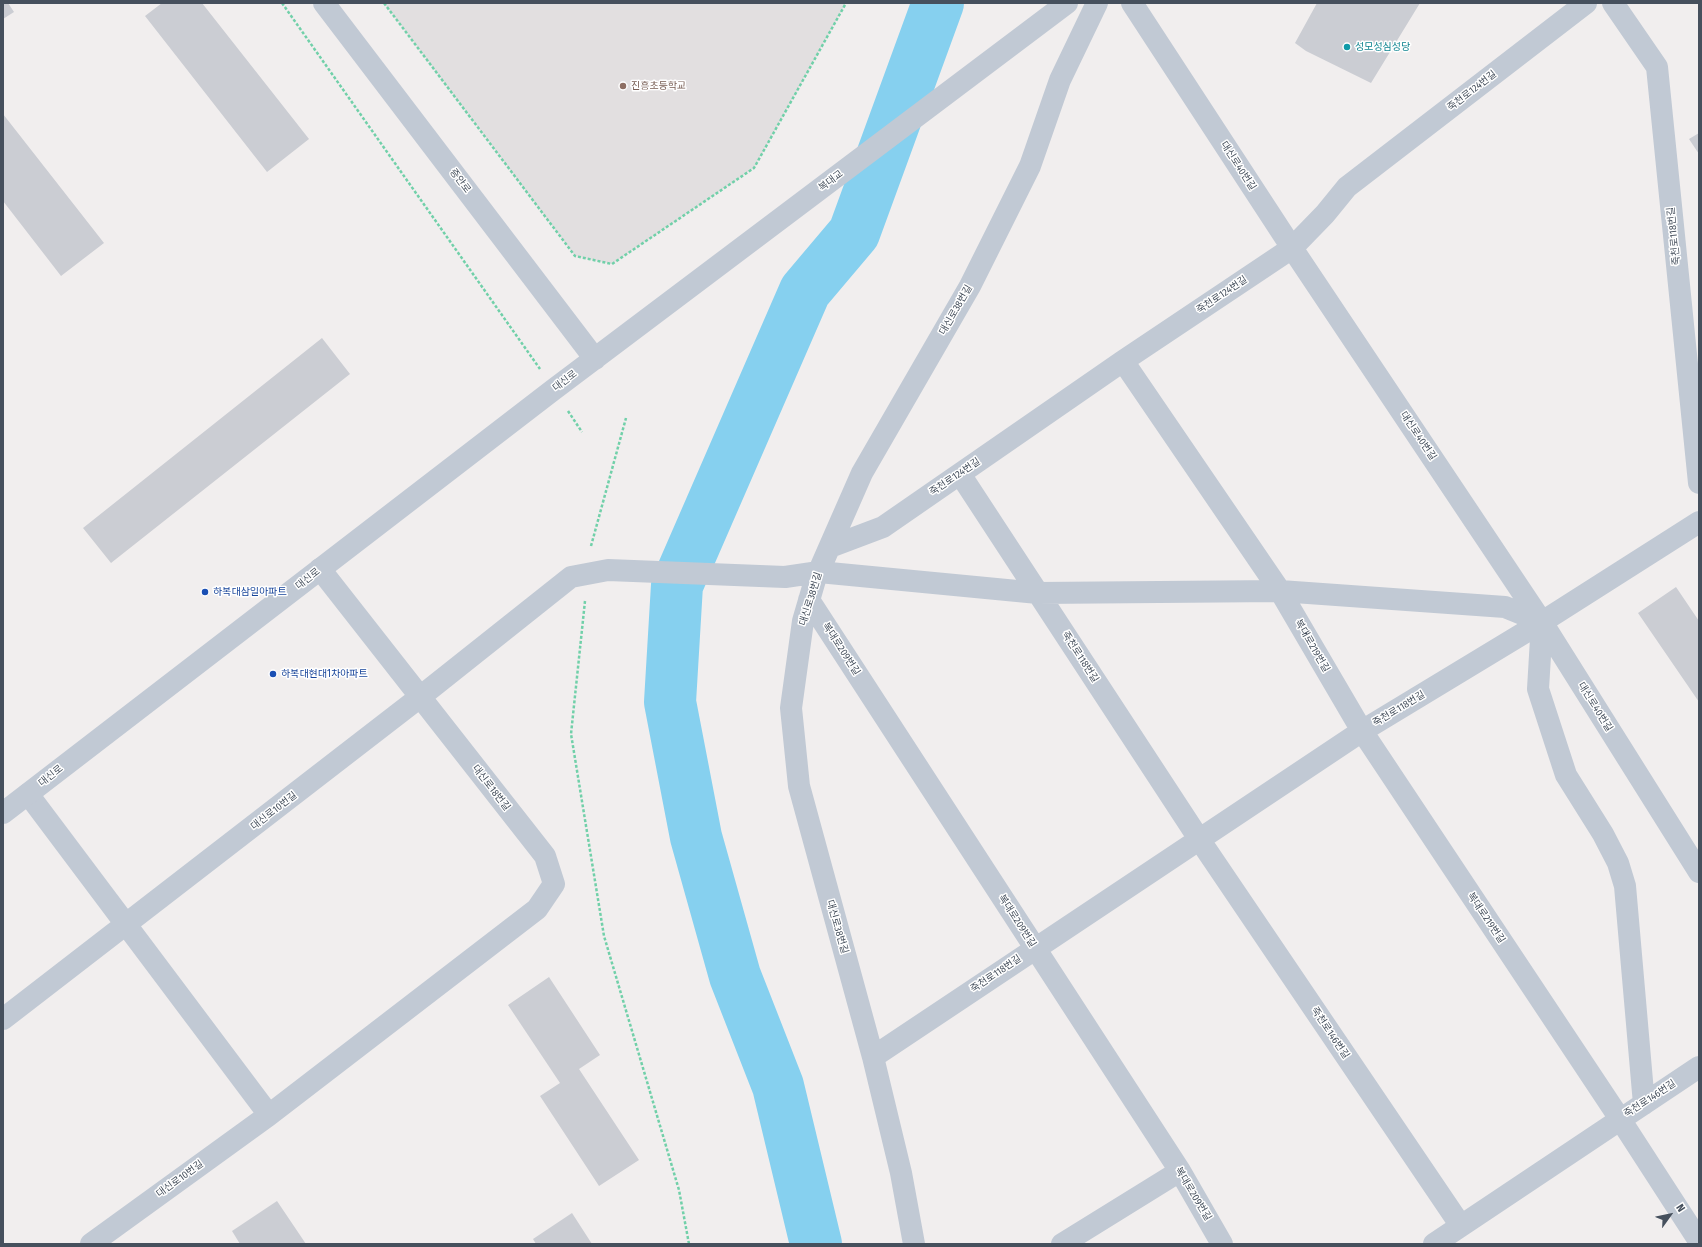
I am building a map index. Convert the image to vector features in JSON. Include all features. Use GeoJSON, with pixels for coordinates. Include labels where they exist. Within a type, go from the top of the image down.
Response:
{"type":"FeatureCollection","features":[{"type":"Feature","properties":{"kind":"street","name":"증안로"},"geometry":{"type":"LineString","coordinates":[[324,3],[594,359]]}},
{"type":"Feature","properties":{"kind":"street","name":"복대교"},"geometry":{"type":"LineString","coordinates":[[594,359],[1067,3]]}},
{"type":"Feature","properties":{"kind":"street","name":"대신로38번길"},"geometry":{"type":"LineString","coordinates":[[914,1244],[901,1173],[873,1057],[798,786],[791,708],[803,621],[819,572],[862,473],[970,286],[1030,166],[1060,80],[1097,3]]}},
{"type":"Feature","properties":{"kind":"street","name":"대신로40번길"},"geometry":{"type":"LineString","coordinates":[[1132,3],[1292,248],[1542,622],[1699,872]]}},
{"type":"Feature","properties":{"kind":"street","name":"죽천로124번길"},"geometry":{"type":"LineString","coordinates":[[830,547],[883,526],[1123,361],[1292,248],[1325,214],[1347,187],[1586,3]]}},
{"type":"Feature","properties":{"kind":"street","name":"죽천로118번길"},"geometry":{"type":"LineString","coordinates":[[1613,3],[1657,67],[1699,482]]}},
{"type":"Feature","properties":{"kind":"street","name":"대신로"},"geometry":{"type":"LineString","coordinates":[[3,813],[594,359]]}},
{"type":"Feature","properties":{"kind":"street","name":"복대로219번길"},"geometry":{"type":"LineString","coordinates":[[1123,361],[1280,592],[1362,731],[1620,1119],[1699,1241]]}},
{"type":"Feature","properties":{"kind":"street","name":"죽천로118번길"},"geometry":{"type":"LineString","coordinates":[[960,474],[1199,839]]}},
{"type":"Feature","properties":{"kind":"street","name":"죽천로118번길"},"geometry":{"type":"LineString","coordinates":[[873,1057],[1362,731],[1542,622],[1699,522]]}},
{"type":"Feature","properties":{"kind":"street","name":"대신로18번길"},"geometry":{"type":"LineString","coordinates":[[320,569],[544,856],[554,884]]}},
{"type":"Feature","properties":{"kind":"street"},"geometry":{"type":"LineString","coordinates":[[420,697],[571,577],[598,572],[785,577],[819,572],[1038,593],[1280,592],[1504,607],[1542,622],[1538,688],[1566,775],[1603,834],[1618,863],[1625,886],[1644,1104]]}},
{"type":"Feature","properties":{"kind":"street","name":"복대로209번길"},"geometry":{"type":"LineString","coordinates":[[809,600],[1180,1171],[1222,1244]]}},
{"type":"Feature","properties":{"kind":"street","name":"대신로10번길"},"geometry":{"type":"LineString","coordinates":[[3,1019],[127,925],[420,697]]}},
{"type":"Feature","properties":{"kind":"street"},"geometry":{"type":"LineString","coordinates":[[28,794],[269,1114]]}},
{"type":"Feature","properties":{"kind":"street","name":"죽천로146번길"},"geometry":{"type":"LineString","coordinates":[[1199,839],[1461,1226]]}},
{"type":"Feature","properties":{"kind":"street","name":"대신로10번길"},"geometry":{"type":"LineString","coordinates":[[91,1244],[269,1114],[537,909],[554,884]]}},
{"type":"Feature","properties":{"kind":"street","name":"죽천로146번길"},"geometry":{"type":"LineString","coordinates":[[1434,1244],[1699,1067]]}},
{"type":"Feature","properties":{"kind":"street"},"geometry":{"type":"LineString","coordinates":[[1062,1244],[1180,1171]]}},
{"type":"Feature","properties":{"kind":"path"},"geometry":{"type":"LineString","coordinates":[[282,3],[524,345],[582,432]]}},
{"type":"Feature","properties":{"kind":"path"},"geometry":{"type":"LineString","coordinates":[[384,3],[575,256],[612,264],[754,168],[846,3]]}},
{"type":"Feature","properties":{"kind":"path"},"geometry":{"type":"LineString","coordinates":[[626,418],[590,548],[598,572],[571,734],[604,936],[679,1190],[690,1244]]}},
{"type":"Feature","properties":{"kind":"shaded area","name":"진흥초등학교"},"geometry":{"type":"Polygon","coordinates":[[[384,3],[846,3],[754,168],[612,264],[575,256],[384,3]]]}},
{"type":"Feature","properties":{"kind":"building"},"geometry":{"type":"Polygon","coordinates":[[[3,3],[8,3],[14,12],[3,19],[3,3]]]}},
{"type":"Feature","properties":{"kind":"building"},"geometry":{"type":"Polygon","coordinates":[[[162,3],[202,3],[309,139],[267,172],[145,16],[162,3]]]}},
{"type":"Feature","properties":{"kind":"building","name":"성모성심성당"},"geometry":{"type":"Polygon","coordinates":[[[1317,3],[1420,3],[1371,83],[1306,51],[1295,43],[1317,3]]]}},
{"type":"Feature","properties":{"kind":"building"},"geometry":{"type":"Polygon","coordinates":[[[3,114],[104,243],[61,276],[3,201],[3,114]]]}},
{"type":"Feature","properties":{"kind":"building"},"geometry":{"type":"Polygon","coordinates":[[[1699,133],[1699,154],[1689,139],[1699,133]]]}},
{"type":"Feature","properties":{"kind":"building"},"geometry":{"type":"Polygon","coordinates":[[[322,338],[350,374],[111,563],[83,528],[322,338]]]}},
{"type":"Feature","properties":{"kind":"building"},"geometry":{"type":"Polygon","coordinates":[[[1676,587],[1699,621],[1699,702],[1638,613],[1676,587]]]}},
{"type":"Feature","properties":{"kind":"building"},"geometry":{"type":"Polygon","coordinates":[[[549,977],[600,1055],[579,1069],[639,1160],[599,1186],[540,1096],[560,1083],[508,1005],[549,977]]]}},
{"type":"Feature","properties":{"kind":"building"},"geometry":{"type":"Polygon","coordinates":[[[277,1201],[306,1244],[240,1244],[232,1231],[277,1201]]]}},
{"type":"Feature","properties":{"kind":"building"},"geometry":{"type":"Polygon","coordinates":[[[572,1213],[592,1244],[536,1244],[533,1239],[572,1213]]]}},
{"type":"Feature","properties":{"kind":"waterway"},"geometry":{"type":"LineString","coordinates":[[816,1244],[778,1086],[735,976],[696,837],[670,702],[677,585],[805,291],[854,233],[938,3]]}},
{"type":"Feature","properties":{"kind":"place","name":"성모성심성당"},"geometry":{"type":"Point","coordinates":[1347,47]}},
{"type":"Feature","properties":{"kind":"place","name":"진흥초등학교"},"geometry":{"type":"Point","coordinates":[623,86]}},
{"type":"Feature","properties":{"kind":"place","name":"하복대삼일아파트"},"geometry":{"type":"Point","coordinates":[205,592]}},
{"type":"Feature","properties":{"kind":"place","name":"하복대현대1차아파트"},"geometry":{"type":"Point","coordinates":[273,674]}}]}
